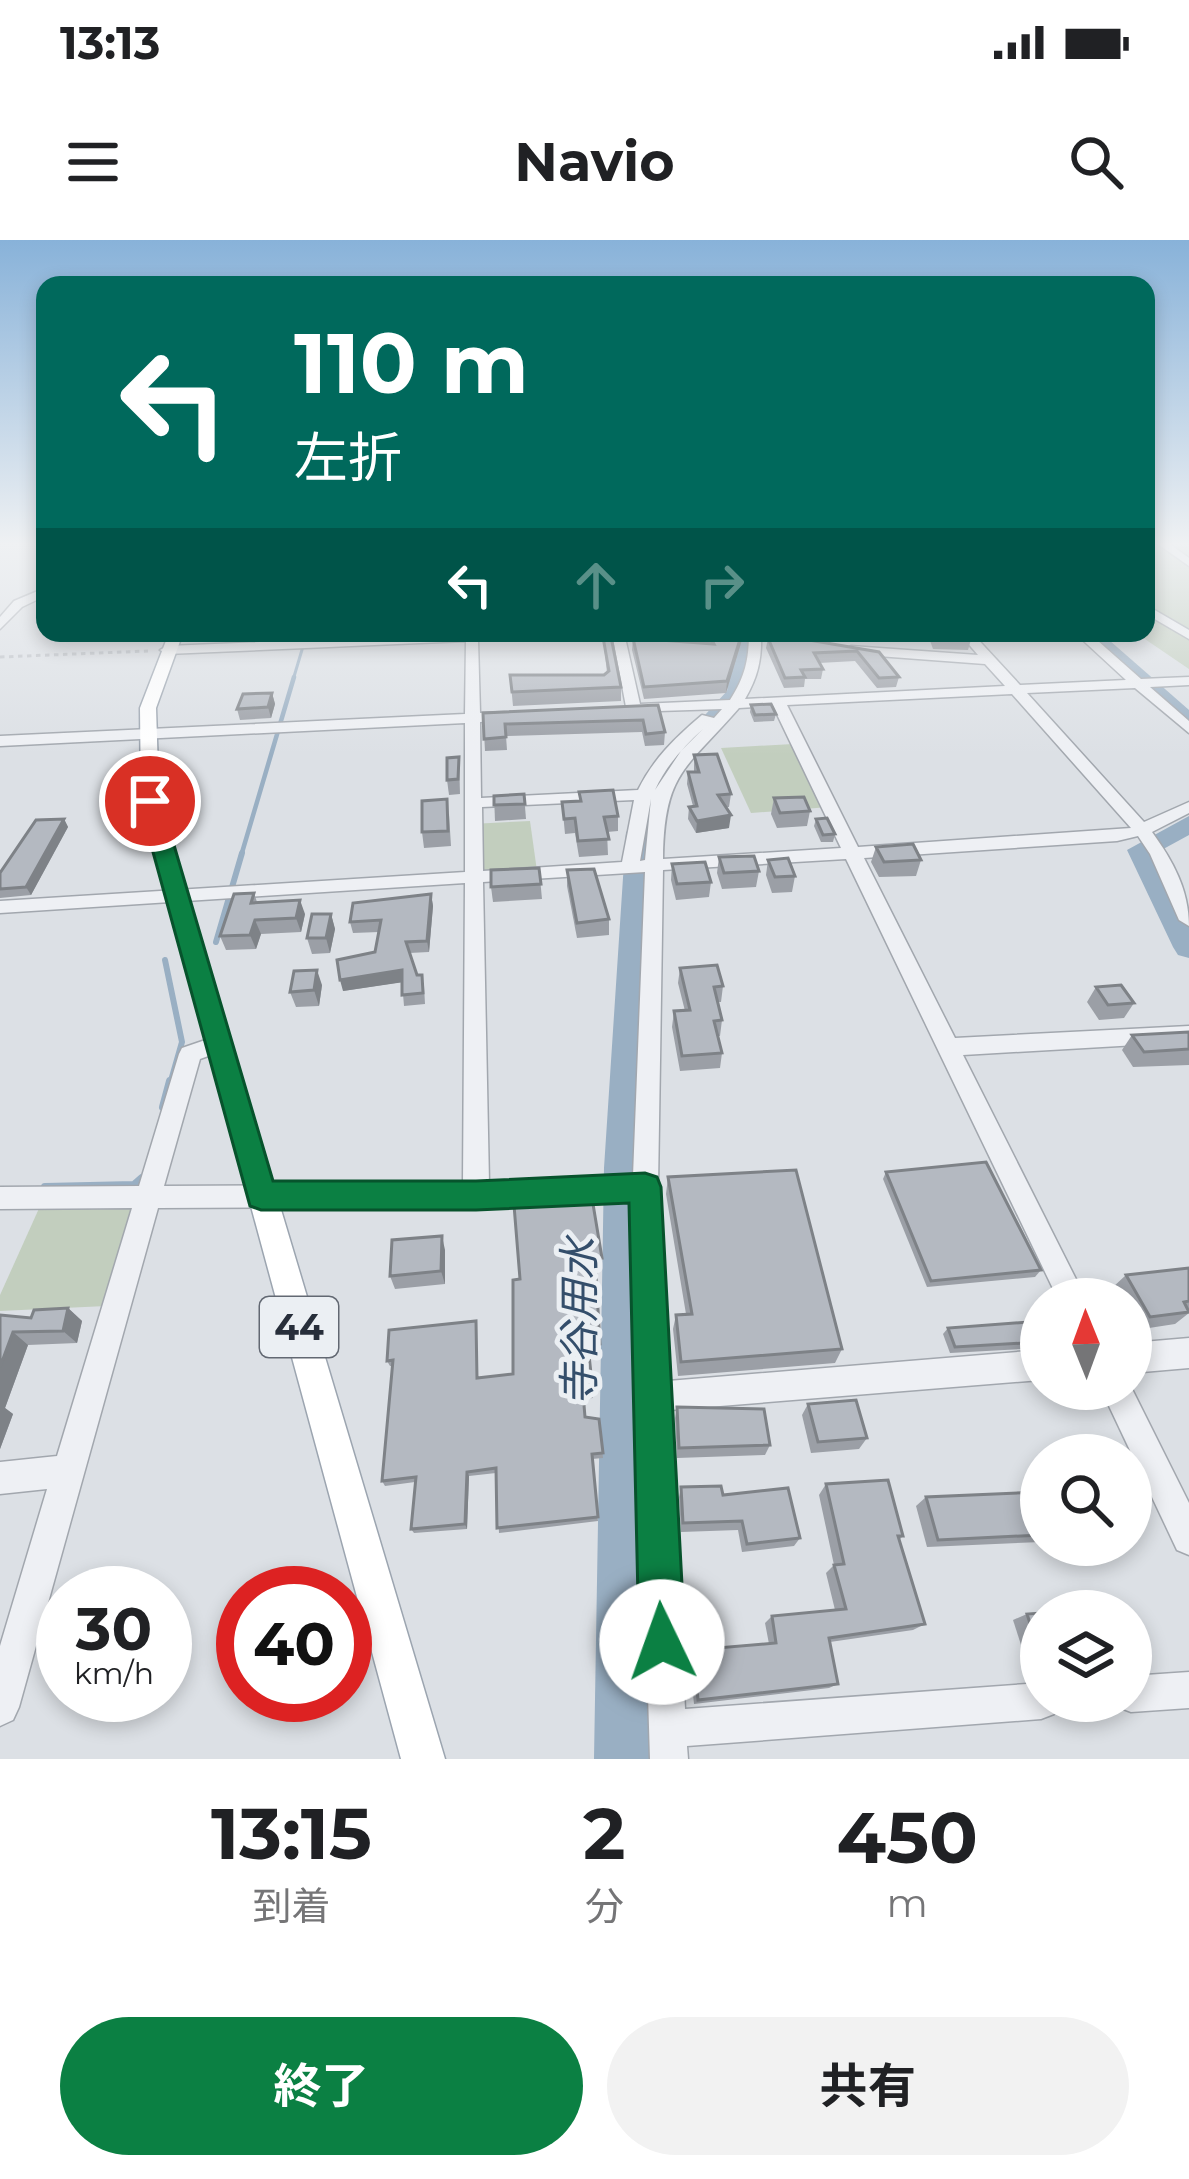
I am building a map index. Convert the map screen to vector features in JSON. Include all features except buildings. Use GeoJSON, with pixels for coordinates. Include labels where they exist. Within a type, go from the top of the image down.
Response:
{"type":"FeatureCollection","features":[{"type":"Feature","properties":{"kind":"main road","name":"44"},"geometry":{"type":"LineString","coordinates":[[171,642],[149,703],[145,734],[150,801],[424,1759]]}},
{"type":"Feature","properties":{"kind":"street"},"geometry":{"type":"LineString","coordinates":[[1155,615],[1189,635]]}},
{"type":"Feature","properties":{"kind":"street"},"geometry":{"type":"LineString","coordinates":[[472,642],[476,1195]]}},
{"type":"Feature","properties":{"kind":"street"},"geometry":{"type":"LineString","coordinates":[[620,642],[634,709]]}},
{"type":"Feature","properties":{"kind":"street"},"geometry":{"type":"LineString","coordinates":[[748,642],[730,704],[672,749],[655,769],[652,794],[633,830],[643,864],[645,1187],[668,1744],[1020,1703]]}},
{"type":"Feature","properties":{"kind":"street"},"geometry":{"type":"LineString","coordinates":[[973,642],[1142,830],[1159,854],[1189,920]]}},
{"type":"Feature","properties":{"kind":"street"},"geometry":{"type":"LineString","coordinates":[[1090,642],[1189,729]]}},
{"type":"Feature","properties":{"kind":"street"},"geometry":{"type":"LineString","coordinates":[[842,648],[989,660]]}},
{"type":"Feature","properties":{"kind":"street"},"geometry":{"type":"LineString","coordinates":[[611,710],[1189,681]]}},
{"type":"Feature","properties":{"kind":"street"},"geometry":{"type":"LineString","coordinates":[[778,702],[1062,1278]]}},
{"type":"Feature","properties":{"kind":"street"},"geometry":{"type":"LineString","coordinates":[[0,741],[519,715]]}},
{"type":"Feature","properties":{"kind":"street"},"geometry":{"type":"LineString","coordinates":[[472,803],[652,794]]}},
{"type":"Feature","properties":{"kind":"street"},"geometry":{"type":"LineString","coordinates":[[0,907],[1117,836],[1142,830],[1189,807]]}},
{"type":"Feature","properties":{"kind":"street"},"geometry":{"type":"LineString","coordinates":[[948,1047],[1189,1034]]}},
{"type":"Feature","properties":{"kind":"street"},"geometry":{"type":"LineString","coordinates":[[0,1707],[190,1054],[217,1044]]}},
{"type":"Feature","properties":{"kind":"street"},"geometry":{"type":"LineString","coordinates":[[0,1198],[476,1195],[645,1187]]}},
{"type":"Feature","properties":{"kind":"street"},"geometry":{"type":"LineString","coordinates":[[1152,1356],[1189,1353]]}},
{"type":"Feature","properties":{"kind":"street"},"geometry":{"type":"LineString","coordinates":[[651,1397],[1020,1367]]}},
{"type":"Feature","properties":{"kind":"street"},"geometry":{"type":"LineString","coordinates":[[1126,1410],[1189,1538]]}},
{"type":"Feature","properties":{"kind":"street"},"geometry":{"type":"LineString","coordinates":[[0,1478],[69,1471]]}},
{"type":"Feature","properties":{"kind":"street"},"geometry":{"type":"LineString","coordinates":[[1152,1693],[1189,1690]]}},
{"type":"Feature","properties":{"kind":"path"},"geometry":{"type":"LineString","coordinates":[[0,657],[171,642]]}},
{"type":"Feature","properties":{"kind":"green space"},"geometry":{"type":"Polygon","coordinates":[[[1155,613],[1189,613],[1189,669],[1149,642],[1155,642],[1155,613]]]}},
{"type":"Feature","properties":{"kind":"green space"},"geometry":{"type":"Polygon","coordinates":[[[793,744],[829,807],[751,813],[721,748],[793,744]]]}},
{"type":"Feature","properties":{"kind":"green space"},"geometry":{"type":"Polygon","coordinates":[[[530,821],[537,871],[471,875],[471,824],[530,821]]]}},
{"type":"Feature","properties":{"kind":"green space"},"geometry":{"type":"Polygon","coordinates":[[[140,1203],[106,1306],[0,1311],[0,1295],[41,1204],[140,1203]]]}},
{"type":"Feature","properties":{"kind":"waterway"},"geometry":{"type":"LineString","coordinates":[[293,680],[304,642]]}},
{"type":"Feature","properties":{"kind":"waterway","name":"寺谷用水"},"geometry":{"type":"LineString","coordinates":[[660,779],[738,692],[746,642]]}},
{"type":"Feature","properties":{"kind":"waterway"},"geometry":{"type":"LineString","coordinates":[[1099,642],[1189,722]]}},
{"type":"Feature","properties":{"kind":"waterway"},"geometry":{"type":"LineString","coordinates":[[241,856],[294,677]]}},
{"type":"Feature","properties":{"kind":"waterway"},"geometry":{"type":"LineString","coordinates":[[1189,824],[1141,850],[1189,947]]}},
{"type":"Feature","properties":{"kind":"waterway","name":"寺谷用水"},"geometry":{"type":"LineString","coordinates":[[624,1759],[624,1168],[640,832]]}},
{"type":"Feature","properties":{"kind":"waterway"},"geometry":{"type":"LineString","coordinates":[[216,942],[242,853]]}},
{"type":"Feature","properties":{"kind":"waterway"},"geometry":{"type":"LineString","coordinates":[[165,960],[182,1042],[170,1084]]}},
{"type":"Feature","properties":{"kind":"waterway"},"geometry":{"type":"LineString","coordinates":[[163,1107],[170,1081]]}},
{"type":"Feature","properties":{"kind":"waterway"},"geometry":{"type":"LineString","coordinates":[[45,1187],[134,1185],[142,1178]]}},
{"type":"Feature","properties":{"kind":"route"},"geometry":{"type":"LineString","coordinates":[[150,801],[261,1196],[476,1195],[645,1187],[662,1642]]}}]}
